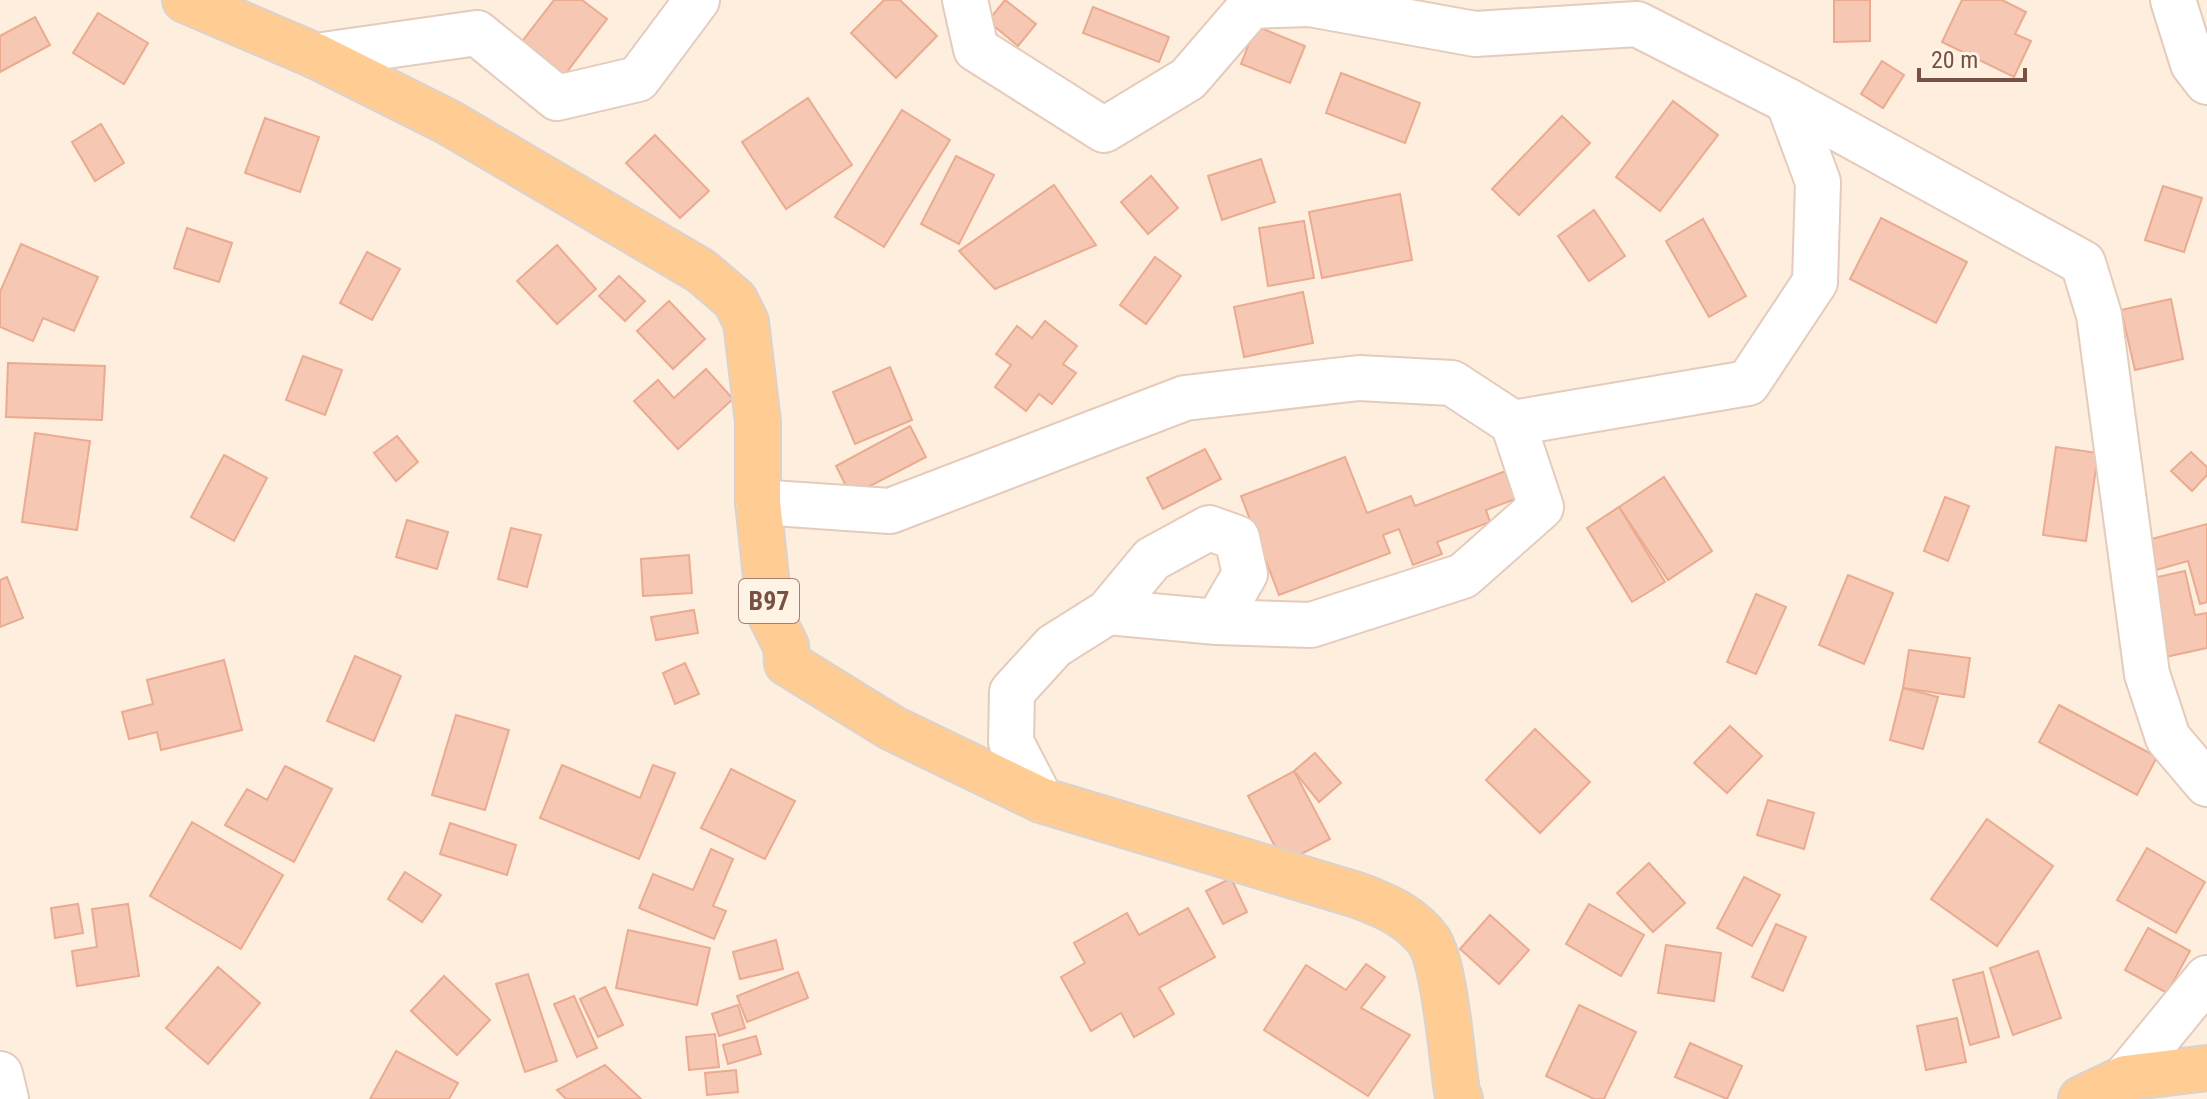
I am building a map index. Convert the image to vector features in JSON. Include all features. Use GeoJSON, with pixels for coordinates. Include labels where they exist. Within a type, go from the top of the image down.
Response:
{"type":"FeatureCollection","features":[{"type":"Feature","properties":{"kind":"main road","name":"B97"},"geometry":{"type":"LineString","coordinates":[[185,0],[316,56],[475,138],[701,271],[735,300],[750,339],[758,422],[758,502],[770,614],[786,646],[787,663],[892,728],[1041,800],[1357,895],[1410,920],[1429,941],[1438,962],[1460,1099]]}},
{"type":"Feature","properties":{"kind":"main road"},"geometry":{"type":"LineString","coordinates":[[2081,1099],[2125,1078],[2207,1068]]}},
{"type":"Feature","properties":{"kind":"street"},"geometry":{"type":"LineString","coordinates":[[316,56],[477,33],[557,98],[638,79],[697,0]]}},
{"type":"Feature","properties":{"kind":"street"},"geometry":{"type":"LineString","coordinates":[[965,0],[976,49],[1104,130],[1188,79],[1251,6],[1310,4],[1475,34],[1637,24],[1788,101],[2083,263],[2099,315],[2147,674],[2168,738],[2207,784]]}},
{"type":"Feature","properties":{"kind":"street"},"geometry":{"type":"LineString","coordinates":[[2173,0],[2193,64],[2207,82]]}},
{"type":"Feature","properties":{"kind":"street"},"geometry":{"type":"LineString","coordinates":[[1513,423],[1748,383],[1815,282],[1818,182],[1788,101]]}},
{"type":"Feature","properties":{"kind":"street"},"geometry":{"type":"LineString","coordinates":[[758,502],[890,511],[1185,398],[1359,378],[1452,383],[1513,423],[1541,507],[1463,576],[1311,625],[1217,622],[1108,612]]}},
{"type":"Feature","properties":{"kind":"street"},"geometry":{"type":"LineString","coordinates":[[1041,800],[1011,742],[1012,692],[1054,646],[1108,612],[1152,559],[1209,528],[1237,538],[1245,574],[1217,622]]}},
{"type":"Feature","properties":{"kind":"street"},"geometry":{"type":"LineString","coordinates":[[2125,1078],[2207,978]]}},
{"type":"Feature","properties":{"kind":"street"},"geometry":{"type":"LineString","coordinates":[[0,1074],[6,1099]]}},
{"type":"Feature","properties":{"kind":"building"},"geometry":{"type":"Polygon","coordinates":[[[554,0],[582,0],[607,19],[563,77],[520,44],[554,0]]]}},
{"type":"Feature","properties":{"kind":"building"},"geometry":{"type":"Polygon","coordinates":[[[884,0],[900,0],[937,36],[896,78],[851,33],[884,0]]]}},
{"type":"Feature","properties":{"kind":"building"},"geometry":{"type":"Polygon","coordinates":[[[1005,0],[1036,24],[1018,46],[988,21],[1005,0]]]}},
{"type":"Feature","properties":{"kind":"building"},"geometry":{"type":"Polygon","coordinates":[[[1834,0],[1870,0],[1870,41],[1834,42],[1834,0]]]}},
{"type":"Feature","properties":{"kind":"building"},"geometry":{"type":"Polygon","coordinates":[[[1962,0],[2002,0],[2026,12],[2015,34],[2031,41],[2014,77],[1942,42],[1962,0]]]}},
{"type":"Feature","properties":{"kind":"building"},"geometry":{"type":"Polygon","coordinates":[[[1093,7],[1169,37],[1159,62],[1083,33],[1093,7]]]}},
{"type":"Feature","properties":{"kind":"building"},"geometry":{"type":"Polygon","coordinates":[[[98,13],[148,43],[124,84],[73,53],[98,13]]]}},
{"type":"Feature","properties":{"kind":"building"},"geometry":{"type":"Polygon","coordinates":[[[35,17],[50,45],[0,72],[0,36],[35,17]]]}},
{"type":"Feature","properties":{"kind":"building"},"geometry":{"type":"Polygon","coordinates":[[[1256,26],[1305,46],[1290,83],[1241,64],[1256,26]]]}},
{"type":"Feature","properties":{"kind":"building"},"geometry":{"type":"Polygon","coordinates":[[[1882,61],[1904,75],[1883,108],[1861,94],[1882,61]]]}},
{"type":"Feature","properties":{"kind":"building"},"geometry":{"type":"Polygon","coordinates":[[[1341,73],[1420,103],[1405,143],[1326,113],[1341,73]]]}},
{"type":"Feature","properties":{"kind":"building"},"geometry":{"type":"Polygon","coordinates":[[[808,98],[852,165],[786,209],[742,142],[808,98]]]}},
{"type":"Feature","properties":{"kind":"building"},"geometry":{"type":"Polygon","coordinates":[[[1673,101],[1718,135],[1660,211],[1616,177],[1673,101]]]}},
{"type":"Feature","properties":{"kind":"building"},"geometry":{"type":"Polygon","coordinates":[[[902,110],[950,140],[884,247],[835,217],[902,110]]]}},
{"type":"Feature","properties":{"kind":"building"},"geometry":{"type":"Polygon","coordinates":[[[1562,116],[1590,143],[1519,215],[1492,189],[1562,116]]]}},
{"type":"Feature","properties":{"kind":"building"},"geometry":{"type":"Polygon","coordinates":[[[265,118],[319,137],[300,192],[245,173],[265,118]]]}},
{"type":"Feature","properties":{"kind":"building"},"geometry":{"type":"Polygon","coordinates":[[[101,124],[124,163],[95,181],[72,142],[101,124]]]}},
{"type":"Feature","properties":{"kind":"building"},"geometry":{"type":"Polygon","coordinates":[[[655,135],[709,191],[680,218],[626,163],[655,135]]]}},
{"type":"Feature","properties":{"kind":"building"},"geometry":{"type":"Polygon","coordinates":[[[956,156],[994,175],[959,244],[921,224],[956,156]]]}},
{"type":"Feature","properties":{"kind":"building"},"geometry":{"type":"Polygon","coordinates":[[[1261,159],[1275,202],[1222,220],[1208,176],[1261,159]]]}},
{"type":"Feature","properties":{"kind":"building"},"geometry":{"type":"Polygon","coordinates":[[[1151,176],[1178,208],[1148,234],[1121,202],[1151,176]]]}},
{"type":"Feature","properties":{"kind":"building"},"geometry":{"type":"Polygon","coordinates":[[[1054,185],[1096,245],[995,289],[959,251],[1054,185]]]}},
{"type":"Feature","properties":{"kind":"building"},"geometry":{"type":"Polygon","coordinates":[[[2163,186],[2202,198],[2184,252],[2145,240],[2163,186]]]}},
{"type":"Feature","properties":{"kind":"building"},"geometry":{"type":"Polygon","coordinates":[[[1400,194],[1412,260],[1322,278],[1309,212],[1400,194]]]}},
{"type":"Feature","properties":{"kind":"building"},"geometry":{"type":"Polygon","coordinates":[[[1594,210],[1625,256],[1589,281],[1558,236],[1594,210]]]}},
{"type":"Feature","properties":{"kind":"building"},"geometry":{"type":"Polygon","coordinates":[[[1881,218],[1967,262],[1936,323],[1850,279],[1881,218]]]}},
{"type":"Feature","properties":{"kind":"building"},"geometry":{"type":"Polygon","coordinates":[[[1703,219],[1746,296],[1709,317],[1666,241],[1703,219]]]}},
{"type":"Feature","properties":{"kind":"building"},"geometry":{"type":"Polygon","coordinates":[[[1304,221],[1314,278],[1268,286],[1259,228],[1304,221]]]}},
{"type":"Feature","properties":{"kind":"building"},"geometry":{"type":"Polygon","coordinates":[[[187,228],[232,243],[219,282],[174,268],[187,228]]]}},
{"type":"Feature","properties":{"kind":"building"},"geometry":{"type":"Polygon","coordinates":[[[21,244],[98,277],[74,331],[43,318],[33,341],[0,327],[0,292],[21,244]]]}},
{"type":"Feature","properties":{"kind":"building"},"geometry":{"type":"Polygon","coordinates":[[[557,245],[596,289],[557,324],[517,281],[557,245]]]}},
{"type":"Feature","properties":{"kind":"building"},"geometry":{"type":"Polygon","coordinates":[[[367,252],[400,269],[372,320],[340,303],[367,252]]]}},
{"type":"Feature","properties":{"kind":"building"},"geometry":{"type":"Polygon","coordinates":[[[1155,257],[1181,276],[1146,324],[1120,305],[1155,257]]]}},
{"type":"Feature","properties":{"kind":"building"},"geometry":{"type":"Polygon","coordinates":[[[619,276],[645,301],[625,321],[599,296],[619,276]]]}},
{"type":"Feature","properties":{"kind":"building"},"geometry":{"type":"Polygon","coordinates":[[[1303,292],[1313,343],[1244,357],[1234,307],[1303,292]]]}},
{"type":"Feature","properties":{"kind":"building"},"geometry":{"type":"Polygon","coordinates":[[[2171,299],[2183,359],[2135,370],[2121,310],[2171,299]]]}},
{"type":"Feature","properties":{"kind":"building"},"geometry":{"type":"Polygon","coordinates":[[[669,301],[705,339],[673,369],[637,331],[669,301]]]}},
{"type":"Feature","properties":{"kind":"building"},"geometry":{"type":"Polygon","coordinates":[[[1045,321],[1077,346],[1063,364],[1076,373],[1052,404],[1039,394],[1026,411],[995,387],[1011,365],[996,354],[1017,326],[1032,338],[1045,321]]]}},
{"type":"Feature","properties":{"kind":"building"},"geometry":{"type":"Polygon","coordinates":[[[303,356],[342,370],[325,415],[286,400],[303,356]]]}},
{"type":"Feature","properties":{"kind":"building"},"geometry":{"type":"Polygon","coordinates":[[[8,363],[105,366],[102,420],[6,417],[8,363]]]}},
{"type":"Feature","properties":{"kind":"building"},"geometry":{"type":"Polygon","coordinates":[[[890,367],[912,420],[855,444],[833,392],[890,367]]]}},
{"type":"Feature","properties":{"kind":"building"},"geometry":{"type":"Polygon","coordinates":[[[706,369],[733,399],[678,449],[634,401],[658,380],[674,398],[706,369]]]}},
{"type":"Feature","properties":{"kind":"building"},"geometry":{"type":"Polygon","coordinates":[[[910,426],[926,457],[851,496],[836,466],[910,426]]]}},
{"type":"Feature","properties":{"kind":"building"},"geometry":{"type":"Polygon","coordinates":[[[35,433],[90,441],[77,530],[22,522],[35,433]]]}},
{"type":"Feature","properties":{"kind":"building"},"geometry":{"type":"Polygon","coordinates":[[[397,436],[418,462],[396,481],[374,453],[397,436]]]}},
{"type":"Feature","properties":{"kind":"building"},"geometry":{"type":"Polygon","coordinates":[[[2056,447],[2098,453],[2086,541],[2043,535],[2056,447]]]}},
{"type":"Feature","properties":{"kind":"building"},"geometry":{"type":"Polygon","coordinates":[[[1205,449],[1221,479],[1163,509],[1147,478],[1205,449]]]}},
{"type":"Feature","properties":{"kind":"building"},"geometry":{"type":"Polygon","coordinates":[[[2191,452],[2207,467],[2207,475],[2192,491],[2171,471],[2191,452]]]}},
{"type":"Feature","properties":{"kind":"building"},"geometry":{"type":"Polygon","coordinates":[[[224,455],[267,478],[234,541],[191,517],[224,455]]]}},
{"type":"Feature","properties":{"kind":"building"},"geometry":{"type":"Polygon","coordinates":[[[1345,457],[1367,513],[1411,496],[1415,506],[1508,470],[1518,498],[1486,510],[1490,522],[1437,542],[1442,554],[1413,565],[1399,529],[1383,535],[1390,553],[1279,595],[1241,496],[1345,457]]]}},
{"type":"Feature","properties":{"kind":"building"},"geometry":{"type":"Polygon","coordinates":[[[1664,477],[1712,551],[1668,580],[1619,507],[1664,477]]]}},
{"type":"Feature","properties":{"kind":"building"},"geometry":{"type":"Polygon","coordinates":[[[1945,497],[1969,506],[1948,561],[1924,551],[1945,497]]]}},
{"type":"Feature","properties":{"kind":"building"},"geometry":{"type":"Polygon","coordinates":[[[1619,507],[1665,582],[1632,602],[1587,528],[1619,507]]]}},
{"type":"Feature","properties":{"kind":"building"},"geometry":{"type":"Polygon","coordinates":[[[407,520],[448,532],[437,569],[396,557],[407,520]]]}},
{"type":"Feature","properties":{"kind":"building"},"geometry":{"type":"Polygon","coordinates":[[[2207,524],[2207,602],[2200,604],[2188,561],[2156,570],[2148,540],[2207,524]]]}},
{"type":"Feature","properties":{"kind":"building"},"geometry":{"type":"Polygon","coordinates":[[[511,528],[541,535],[527,587],[498,579],[511,528]]]}},
{"type":"Feature","properties":{"kind":"building"},"geometry":{"type":"Polygon","coordinates":[[[689,555],[692,593],[643,596],[641,559],[689,555]]]}},
{"type":"Feature","properties":{"kind":"building"},"geometry":{"type":"Polygon","coordinates":[[[2185,571],[2195,615],[2207,613],[2207,648],[2161,658],[2144,580],[2185,571]]]}},
{"type":"Feature","properties":{"kind":"building"},"geometry":{"type":"Polygon","coordinates":[[[1848,575],[1893,593],[1864,664],[1819,645],[1848,575]]]}},
{"type":"Feature","properties":{"kind":"building"},"geometry":{"type":"Polygon","coordinates":[[[7,577],[23,618],[0,627],[0,580],[7,577]]]}},
{"type":"Feature","properties":{"kind":"building"},"geometry":{"type":"Polygon","coordinates":[[[1756,594],[1786,607],[1756,674],[1727,662],[1756,594]]]}},
{"type":"Feature","properties":{"kind":"building"},"geometry":{"type":"Polygon","coordinates":[[[694,610],[698,633],[656,640],[651,617],[694,610]]]}},
{"type":"Feature","properties":{"kind":"building"},"geometry":{"type":"Polygon","coordinates":[[[1909,650],[1970,658],[1964,697],[1903,688],[1909,650]]]}},
{"type":"Feature","properties":{"kind":"building"},"geometry":{"type":"Polygon","coordinates":[[[355,656],[401,676],[374,741],[327,721],[355,656]]]}},
{"type":"Feature","properties":{"kind":"building"},"geometry":{"type":"Polygon","coordinates":[[[224,660],[242,730],[161,750],[157,732],[129,739],[122,712],[153,704],[147,680],[224,660]]]}},
{"type":"Feature","properties":{"kind":"building"},"geometry":{"type":"Polygon","coordinates":[[[685,663],[699,694],[675,704],[663,673],[685,663]]]}},
{"type":"Feature","properties":{"kind":"building"},"geometry":{"type":"Polygon","coordinates":[[[1903,688],[1938,697],[1923,749],[1890,740],[1903,688]]]}},
{"type":"Feature","properties":{"kind":"building"},"geometry":{"type":"Polygon","coordinates":[[[2059,705],[2157,757],[2137,795],[2039,742],[2059,705]]]}},
{"type":"Feature","properties":{"kind":"building"},"geometry":{"type":"Polygon","coordinates":[[[456,715],[509,730],[485,810],[432,795],[456,715]]]}},
{"type":"Feature","properties":{"kind":"building"},"geometry":{"type":"Polygon","coordinates":[[[1730,726],[1762,756],[1727,793],[1694,763],[1730,726]]]}},
{"type":"Feature","properties":{"kind":"building"},"geometry":{"type":"Polygon","coordinates":[[[1535,729],[1590,782],[1540,833],[1486,780],[1535,729]]]}},
{"type":"Feature","properties":{"kind":"building"},"geometry":{"type":"Polygon","coordinates":[[[1315,753],[1341,783],[1319,802],[1294,771],[1315,753]]]}},
{"type":"Feature","properties":{"kind":"building"},"geometry":{"type":"Polygon","coordinates":[[[562,765],[640,798],[653,765],[675,773],[639,859],[540,818],[562,765]]]}},
{"type":"Feature","properties":{"kind":"building"},"geometry":{"type":"Polygon","coordinates":[[[285,766],[332,789],[294,862],[225,825],[247,789],[267,800],[285,766]]]}},
{"type":"Feature","properties":{"kind":"building"},"geometry":{"type":"Polygon","coordinates":[[[731,769],[795,801],[765,859],[701,828],[731,769]]]}},
{"type":"Feature","properties":{"kind":"building"},"geometry":{"type":"Polygon","coordinates":[[[1294,771],[1330,839],[1284,863],[1248,796],[1294,771]]]}},
{"type":"Feature","properties":{"kind":"building"},"geometry":{"type":"Polygon","coordinates":[[[1768,800],[1814,813],[1804,849],[1757,835],[1768,800]]]}},
{"type":"Feature","properties":{"kind":"building"},"geometry":{"type":"Polygon","coordinates":[[[1987,819],[2053,866],[1997,946],[1931,899],[1987,819]]]}},
{"type":"Feature","properties":{"kind":"building"},"geometry":{"type":"Polygon","coordinates":[[[192,822],[283,875],[241,949],[150,896],[192,822]]]}},
{"type":"Feature","properties":{"kind":"building"},"geometry":{"type":"Polygon","coordinates":[[[450,823],[516,845],[507,875],[440,854],[450,823]]]}},
{"type":"Feature","properties":{"kind":"building"},"geometry":{"type":"Polygon","coordinates":[[[2147,848],[2205,882],[2176,933],[2117,900],[2147,848]]]}},
{"type":"Feature","properties":{"kind":"building"},"geometry":{"type":"Polygon","coordinates":[[[711,849],[733,859],[713,906],[726,911],[714,939],[639,908],[653,874],[693,890],[711,849]]]}},
{"type":"Feature","properties":{"kind":"building"},"geometry":{"type":"Polygon","coordinates":[[[1649,863],[1685,903],[1653,932],[1617,893],[1649,863]]]}},
{"type":"Feature","properties":{"kind":"building"},"geometry":{"type":"Polygon","coordinates":[[[405,872],[441,895],[422,922],[388,899],[405,872]]]}},
{"type":"Feature","properties":{"kind":"building"},"geometry":{"type":"Polygon","coordinates":[[[1744,877],[1780,895],[1752,946],[1717,928],[1744,877]]]}},
{"type":"Feature","properties":{"kind":"building"},"geometry":{"type":"Polygon","coordinates":[[[1231,878],[1247,912],[1223,924],[1206,891],[1231,878]]]}},
{"type":"Feature","properties":{"kind":"building"},"geometry":{"type":"Polygon","coordinates":[[[78,904],[83,933],[55,938],[51,908],[78,904]]]}},
{"type":"Feature","properties":{"kind":"building"},"geometry":{"type":"Polygon","coordinates":[[[128,904],[139,976],[77,986],[72,951],[97,947],[92,909],[128,904]]]}},
{"type":"Feature","properties":{"kind":"building"},"geometry":{"type":"Polygon","coordinates":[[[1589,904],[1644,935],[1621,976],[1566,944],[1589,904]]]}},
{"type":"Feature","properties":{"kind":"building"},"geometry":{"type":"Polygon","coordinates":[[[1188,908],[1215,957],[1159,988],[1174,1014],[1134,1037],[1121,1013],[1091,1031],[1061,977],[1085,963],[1074,943],[1127,913],[1139,935],[1188,908]]]}},
{"type":"Feature","properties":{"kind":"building"},"geometry":{"type":"Polygon","coordinates":[[[1490,915],[1529,950],[1499,984],[1460,949],[1490,915]]]}},
{"type":"Feature","properties":{"kind":"building"},"geometry":{"type":"Polygon","coordinates":[[[1776,924],[1806,937],[1783,991],[1752,977],[1776,924]]]}},
{"type":"Feature","properties":{"kind":"building"},"geometry":{"type":"Polygon","coordinates":[[[2148,928],[2190,951],[2167,993],[2125,970],[2148,928]]]}},
{"type":"Feature","properties":{"kind":"building"},"geometry":{"type":"Polygon","coordinates":[[[628,930],[710,948],[697,1005],[616,988],[628,930]]]}},
{"type":"Feature","properties":{"kind":"building"},"geometry":{"type":"Polygon","coordinates":[[[776,940],[783,969],[740,979],[733,952],[776,940]]]}},
{"type":"Feature","properties":{"kind":"building"},"geometry":{"type":"Polygon","coordinates":[[[1666,945],[1721,953],[1714,1001],[1658,993],[1666,945]]]}},
{"type":"Feature","properties":{"kind":"building"},"geometry":{"type":"Polygon","coordinates":[[[2038,951],[2061,1018],[2013,1035],[1990,968],[2038,951]]]}},
{"type":"Feature","properties":{"kind":"building"},"geometry":{"type":"Polygon","coordinates":[[[1366,964],[1385,977],[1361,1008],[1410,1035],[1368,1096],[1264,1030],[1306,965],[1346,990],[1366,964]]]}},
{"type":"Feature","properties":{"kind":"building"},"geometry":{"type":"Polygon","coordinates":[[[218,967],[260,1003],[208,1064],[166,1028],[218,967]]]}},
{"type":"Feature","properties":{"kind":"building"},"geometry":{"type":"Polygon","coordinates":[[[798,972],[808,998],[747,1022],[737,996],[798,972]]]}},
{"type":"Feature","properties":{"kind":"building"},"geometry":{"type":"Polygon","coordinates":[[[1983,972],[1999,1037],[1970,1045],[1953,980],[1983,972]]]}},
{"type":"Feature","properties":{"kind":"building"},"geometry":{"type":"Polygon","coordinates":[[[528,974],[557,1061],[525,1072],[496,984],[528,974]]]}},
{"type":"Feature","properties":{"kind":"building"},"geometry":{"type":"Polygon","coordinates":[[[444,976],[490,1020],[457,1055],[411,1011],[444,976]]]}},
{"type":"Feature","properties":{"kind":"building"},"geometry":{"type":"Polygon","coordinates":[[[605,987],[623,1025],[598,1037],[580,999],[605,987]]]}},
{"type":"Feature","properties":{"kind":"building"},"geometry":{"type":"Polygon","coordinates":[[[574,996],[597,1048],[577,1057],[554,1004],[574,996]]]}},
{"type":"Feature","properties":{"kind":"building"},"geometry":{"type":"Polygon","coordinates":[[[738,1005],[745,1028],[719,1036],[712,1014],[738,1005]]]}},
{"type":"Feature","properties":{"kind":"building"},"geometry":{"type":"Polygon","coordinates":[[[1579,1005],[1636,1032],[1604,1099],[1594,1099],[1546,1076],[1579,1005]]]}},
{"type":"Feature","properties":{"kind":"building"},"geometry":{"type":"Polygon","coordinates":[[[1957,1018],[1966,1062],[1926,1070],[1917,1026],[1957,1018]]]}},
{"type":"Feature","properties":{"kind":"building"},"geometry":{"type":"Polygon","coordinates":[[[715,1034],[719,1067],[689,1070],[686,1037],[715,1034]]]}},
{"type":"Feature","properties":{"kind":"building"},"geometry":{"type":"Polygon","coordinates":[[[756,1036],[761,1054],[728,1064],[723,1045],[756,1036]]]}},
{"type":"Feature","properties":{"kind":"building"},"geometry":{"type":"Polygon","coordinates":[[[1690,1043],[1742,1066],[1727,1099],[1675,1077],[1690,1043]]]}},
{"type":"Feature","properties":{"kind":"building"},"geometry":{"type":"Polygon","coordinates":[[[396,1051],[458,1083],[449,1099],[370,1099],[396,1051]]]}},
{"type":"Feature","properties":{"kind":"building"},"geometry":{"type":"Polygon","coordinates":[[[605,1065],[641,1099],[566,1099],[557,1090],[605,1065]]]}},
{"type":"Feature","properties":{"kind":"building"},"geometry":{"type":"Polygon","coordinates":[[[736,1070],[738,1092],[707,1095],[705,1073],[736,1070]]]}}]}
